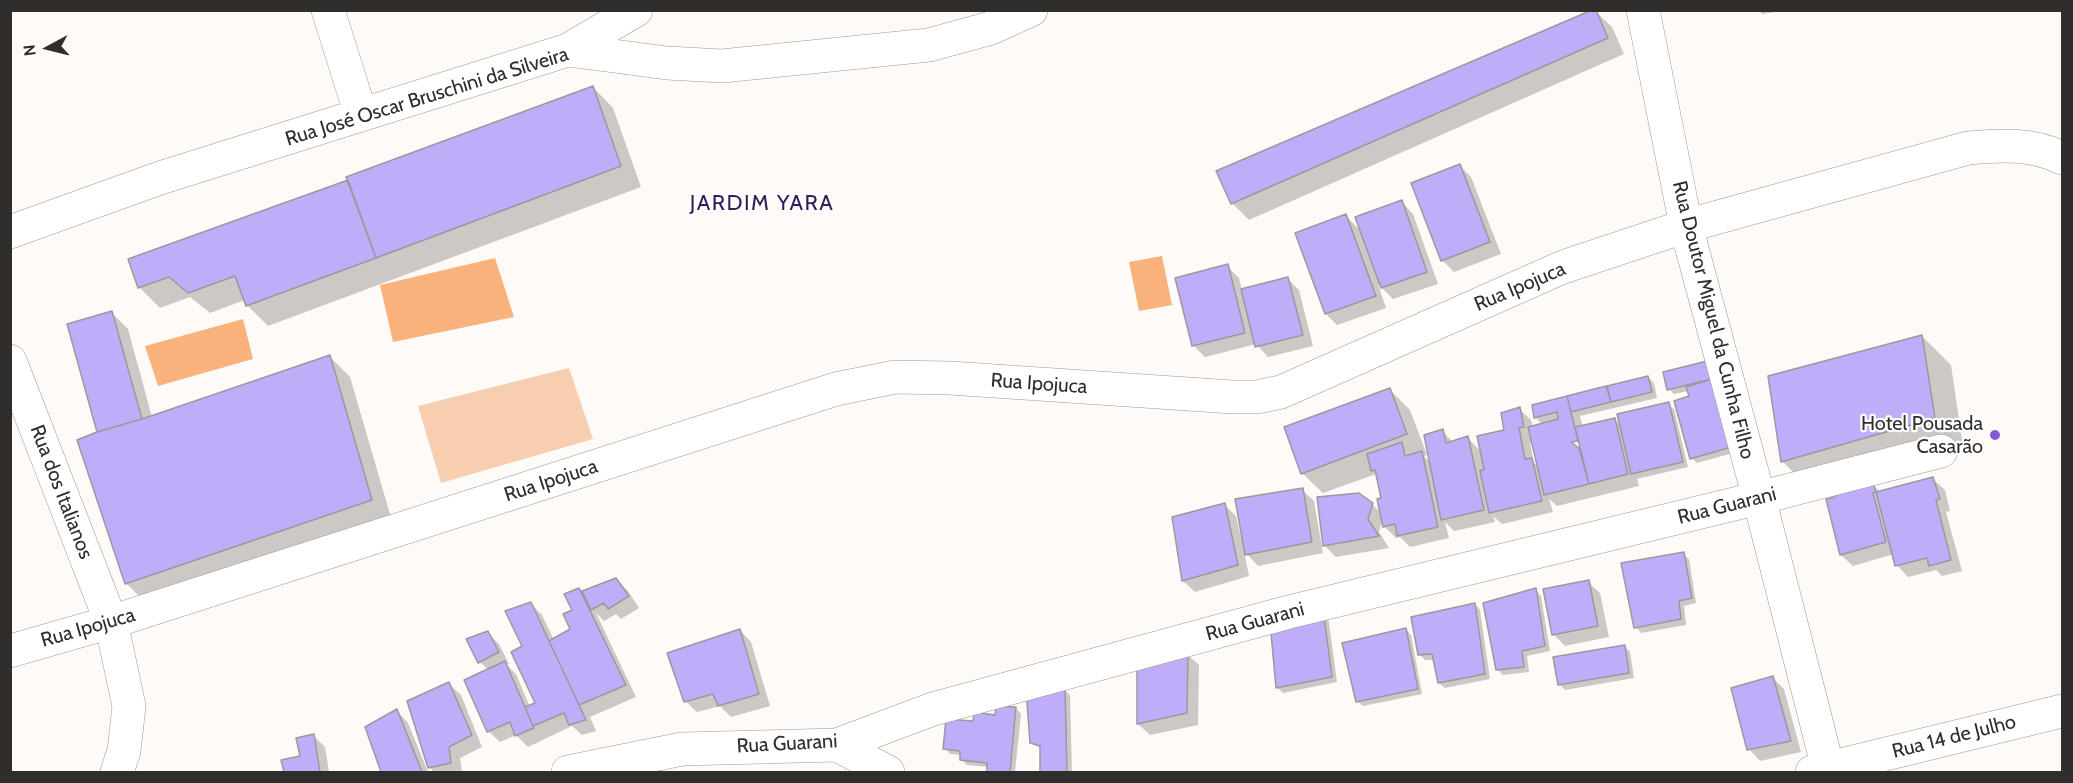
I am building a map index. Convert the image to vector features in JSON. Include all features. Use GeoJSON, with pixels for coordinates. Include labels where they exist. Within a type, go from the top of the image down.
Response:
{"type":"FeatureCollection","features":[{"type":"Feature","properties":{"kind":"street"},"geometry":{"type":"LineString","coordinates":[[328,10],[360,115]]}},
{"type":"Feature","properties":{"kind":"street"},"geometry":{"type":"LineString","coordinates":[[568,50],[636,10]]}},
{"type":"Feature","properties":{"kind":"street","name":"Rua José Oscar Bruschini da Silveira"},"geometry":{"type":"LineString","coordinates":[[10,232],[160,178],[568,50],[667,63],[722,66],[930,45],[991,28],[1031,10]]}},
{"type":"Feature","properties":{"kind":"street","name":"Rua Doutor Miguel da Cunha Filho"},"geometry":{"type":"LineString","coordinates":[[1643,10],[1686,226],[1759,498],[1820,770]]}},
{"type":"Feature","properties":{"kind":"street","name":"Rua Ipojuca"},"geometry":{"type":"LineString","coordinates":[[10,651],[111,622],[836,389],[895,377],[951,378],[1233,398],[1257,397],[1281,392],[1563,267],[1686,226],[1968,148],[2009,145],[2046,150],[2062,158]]}},
{"type":"Feature","properties":{"kind":"street","name":"Rua dos Italianos"},"geometry":{"type":"LineString","coordinates":[[10,361],[23,431],[111,622],[129,706],[124,751],[117,772]]}},
{"type":"Feature","properties":{"kind":"street","name":"Rua Guarani"},"geometry":{"type":"LineString","coordinates":[[570,772],[682,749],[837,745],[933,709],[1289,612],[1759,498],[1941,451]]}},
{"type":"Feature","properties":{"kind":"street","name":"Rua 14 de Julho"},"geometry":{"type":"LineString","coordinates":[[1820,770],[2062,711]]}},
{"type":"Feature","properties":{"kind":"street"},"geometry":{"type":"LineString","coordinates":[[837,745],[888,772]]}},
{"type":"Feature","properties":{"kind":"shaded area"},"geometry":{"type":"Polygon","coordinates":[[[1162,256],[1172,305],[1139,311],[1129,262],[1162,256]]]}},
{"type":"Feature","properties":{"kind":"shaded area"},"geometry":{"type":"Polygon","coordinates":[[[495,258],[514,317],[393,342],[380,285],[495,258]]]}},
{"type":"Feature","properties":{"kind":"shaded area"},"geometry":{"type":"Polygon","coordinates":[[[243,319],[253,359],[158,386],[145,346],[243,319]]]}},
{"type":"Feature","properties":{"kind":"shaded area"},"geometry":{"type":"Polygon","coordinates":[[[569,368],[593,439],[441,483],[418,406],[569,368]]]}},
{"type":"Feature","properties":{"kind":"building"},"geometry":{"type":"Polygon","coordinates":[[[1596,10],[1608,38],[1231,204],[1216,171],[1596,10]]]}},
{"type":"Feature","properties":{"kind":"building"},"geometry":{"type":"Polygon","coordinates":[[[593,86],[621,166],[376,258],[346,177],[593,86]]]}},
{"type":"Feature","properties":{"kind":"building"},"geometry":{"type":"Polygon","coordinates":[[[1460,164],[1490,242],[1441,261],[1411,183],[1460,164]]]}},
{"type":"Feature","properties":{"kind":"building"},"geometry":{"type":"Polygon","coordinates":[[[348,180],[376,258],[246,306],[235,276],[188,293],[169,277],[138,288],[128,259],[348,180]]]}},
{"type":"Feature","properties":{"kind":"building"},"geometry":{"type":"Polygon","coordinates":[[[1402,200],[1427,272],[1381,288],[1355,217],[1402,200]]]}},
{"type":"Feature","properties":{"kind":"building"},"geometry":{"type":"Polygon","coordinates":[[[1346,214],[1376,296],[1325,314],[1295,233],[1346,214]]]}},
{"type":"Feature","properties":{"kind":"building"},"geometry":{"type":"Polygon","coordinates":[[[1228,264],[1245,333],[1192,346],[1175,278],[1228,264]]]}},
{"type":"Feature","properties":{"kind":"building"},"geometry":{"type":"Polygon","coordinates":[[[1288,277],[1303,335],[1255,347],[1241,289],[1288,277]]]}},
{"type":"Feature","properties":{"kind":"building"},"geometry":{"type":"Polygon","coordinates":[[[112,311],[142,419],[97,432],[67,324],[112,311]]]}},
{"type":"Feature","properties":{"kind":"building"},"geometry":{"type":"Polygon","coordinates":[[[1922,335],[1935,418],[1781,462],[1768,376],[1922,335]]]}},
{"type":"Feature","properties":{"kind":"building"},"geometry":{"type":"Polygon","coordinates":[[[330,355],[372,500],[125,584],[77,440],[330,355]]]}},
{"type":"Feature","properties":{"kind":"building"},"geometry":{"type":"Polygon","coordinates":[[[1719,358],[1724,376],[1667,390],[1663,372],[1719,358]]]}},
{"type":"Feature","properties":{"kind":"building"},"geometry":{"type":"Polygon","coordinates":[[[1648,376],[1652,392],[1611,402],[1607,386],[1648,376]]]}},
{"type":"Feature","properties":{"kind":"building"},"geometry":{"type":"Polygon","coordinates":[[[1715,378],[1735,446],[1690,459],[1674,401],[1689,396],[1686,387],[1715,378]]]}},
{"type":"Feature","properties":{"kind":"building"},"geometry":{"type":"Polygon","coordinates":[[[1606,386],[1611,402],[1571,412],[1567,396],[1606,386]]]}},
{"type":"Feature","properties":{"kind":"building"},"geometry":{"type":"Polygon","coordinates":[[[1390,388],[1407,434],[1301,474],[1284,427],[1390,388]]]}},
{"type":"Feature","properties":{"kind":"building"},"geometry":{"type":"Polygon","coordinates":[[[1567,396],[1578,441],[1571,442],[1579,448],[1589,484],[1544,495],[1528,427],[1558,419],[1557,412],[1534,418],[1532,405],[1567,396]]]}},
{"type":"Feature","properties":{"kind":"building"},"geometry":{"type":"Polygon","coordinates":[[[1669,402],[1683,462],[1631,474],[1617,414],[1669,402]]]}},
{"type":"Feature","properties":{"kind":"building"},"geometry":{"type":"Polygon","coordinates":[[[1520,407],[1524,427],[1519,428],[1525,459],[1532,458],[1542,501],[1489,513],[1480,471],[1484,469],[1477,436],[1504,430],[1501,413],[1520,407]]]}},
{"type":"Feature","properties":{"kind":"building"},"geometry":{"type":"Polygon","coordinates":[[[1615,418],[1628,474],[1589,484],[1575,427],[1615,418]]]}},
{"type":"Feature","properties":{"kind":"building"},"geometry":{"type":"Polygon","coordinates":[[[1443,429],[1446,443],[1468,436],[1484,510],[1441,520],[1424,435],[1443,429]]]}},
{"type":"Feature","properties":{"kind":"building"},"geometry":{"type":"Polygon","coordinates":[[[1402,442],[1405,456],[1422,451],[1438,527],[1397,536],[1395,524],[1383,527],[1377,499],[1381,498],[1375,470],[1371,471],[1367,454],[1402,442]]]}},
{"type":"Feature","properties":{"kind":"building"},"geometry":{"type":"Polygon","coordinates":[[[1933,477],[1940,499],[1936,500],[1951,560],[1929,566],[1927,558],[1895,566],[1876,492],[1933,477]]]}},
{"type":"Feature","properties":{"kind":"building"},"geometry":{"type":"Polygon","coordinates":[[[1873,483],[1876,492],[1873,493],[1886,542],[1840,555],[1826,499],[1835,497],[1835,493],[1873,483]]]}},
{"type":"Feature","properties":{"kind":"building"},"geometry":{"type":"Polygon","coordinates":[[[1303,488],[1312,542],[1245,555],[1235,499],[1303,488]]]}},
{"type":"Feature","properties":{"kind":"building"},"geometry":{"type":"Polygon","coordinates":[[[1359,493],[1373,503],[1368,519],[1379,536],[1323,546],[1317,497],[1359,493]]]}},
{"type":"Feature","properties":{"kind":"building"},"geometry":{"type":"Polygon","coordinates":[[[1225,503],[1238,565],[1182,581],[1172,517],[1225,503]]]}},
{"type":"Feature","properties":{"kind":"building"},"geometry":{"type":"Polygon","coordinates":[[[1684,552],[1692,598],[1679,601],[1681,619],[1634,628],[1621,563],[1684,552]]]}},
{"type":"Feature","properties":{"kind":"building"},"geometry":{"type":"Polygon","coordinates":[[[616,578],[629,596],[608,609],[604,603],[591,610],[582,591],[616,578]]]}},
{"type":"Feature","properties":{"kind":"building"},"geometry":{"type":"Polygon","coordinates":[[[1589,580],[1598,626],[1552,635],[1543,589],[1589,580]]]}},
{"type":"Feature","properties":{"kind":"building"},"geometry":{"type":"Polygon","coordinates":[[[579,588],[626,685],[579,705],[549,641],[570,629],[563,614],[572,610],[564,594],[579,588]]]}},
{"type":"Feature","properties":{"kind":"building"},"geometry":{"type":"Polygon","coordinates":[[[1536,588],[1545,646],[1522,651],[1524,667],[1496,670],[1483,603],[1536,588]]]}},
{"type":"Feature","properties":{"kind":"building"},"geometry":{"type":"Polygon","coordinates":[[[531,602],[586,720],[569,725],[564,713],[533,726],[525,707],[535,703],[511,652],[522,646],[505,611],[531,602]]]}},
{"type":"Feature","properties":{"kind":"building"},"geometry":{"type":"Polygon","coordinates":[[[1475,603],[1485,674],[1438,683],[1432,654],[1418,655],[1411,617],[1475,603]]]}},
{"type":"Feature","properties":{"kind":"building"},"geometry":{"type":"Polygon","coordinates":[[[1323,609],[1332,677],[1276,688],[1270,622],[1323,609]]]}},
{"type":"Feature","properties":{"kind":"building"},"geometry":{"type":"Polygon","coordinates":[[[1406,628],[1418,689],[1356,702],[1342,643],[1406,628]]]}},
{"type":"Feature","properties":{"kind":"building"},"geometry":{"type":"Polygon","coordinates":[[[740,629],[759,694],[718,706],[713,694],[684,702],[667,653],[740,629]]]}},
{"type":"Feature","properties":{"kind":"building"},"geometry":{"type":"Polygon","coordinates":[[[488,631],[499,652],[478,663],[466,639],[488,631]]]}},
{"type":"Feature","properties":{"kind":"building"},"geometry":{"type":"Polygon","coordinates":[[[1625,645],[1629,673],[1558,685],[1553,657],[1625,645]]]}},
{"type":"Feature","properties":{"kind":"building"},"geometry":{"type":"Polygon","coordinates":[[[1188,652],[1187,713],[1137,724],[1137,664],[1188,652]]]}},
{"type":"Feature","properties":{"kind":"building"},"geometry":{"type":"Polygon","coordinates":[[[505,661],[534,728],[515,736],[510,722],[487,732],[464,680],[505,661]]]}},
{"type":"Feature","properties":{"kind":"building"},"geometry":{"type":"Polygon","coordinates":[[[1773,676],[1791,741],[1747,750],[1731,688],[1773,676]]]}},
{"type":"Feature","properties":{"kind":"building"},"geometry":{"type":"Polygon","coordinates":[[[449,682],[472,735],[449,747],[451,763],[428,768],[407,701],[449,682]]]}},
{"type":"Feature","properties":{"kind":"building"},"geometry":{"type":"Polygon","coordinates":[[[1065,688],[1067,772],[1040,772],[1040,746],[1030,743],[1026,689],[1065,688]]]}},
{"type":"Feature","properties":{"kind":"building"},"geometry":{"type":"Polygon","coordinates":[[[996,706],[1016,707],[1010,772],[987,772],[987,763],[960,760],[960,751],[943,749],[946,719],[973,721],[974,712],[995,715],[996,706]]]}},
{"type":"Feature","properties":{"kind":"building"},"geometry":{"type":"Polygon","coordinates":[[[397,709],[422,772],[381,772],[365,727],[397,709]]]}},
{"type":"Feature","properties":{"kind":"building"},"geometry":{"type":"Polygon","coordinates":[[[314,734],[320,772],[284,772],[281,760],[300,756],[296,738],[314,734]]]}},
{"type":"Feature","properties":{"kind":"place","name":"Hotel Pousada Casarão"},"geometry":{"type":"Point","coordinates":[1995,435]}},
{"type":"Feature","properties":{"kind":"district","name":"JARDIM YARA"},"geometry":{"type":"Point","coordinates":[762,204]}}]}
